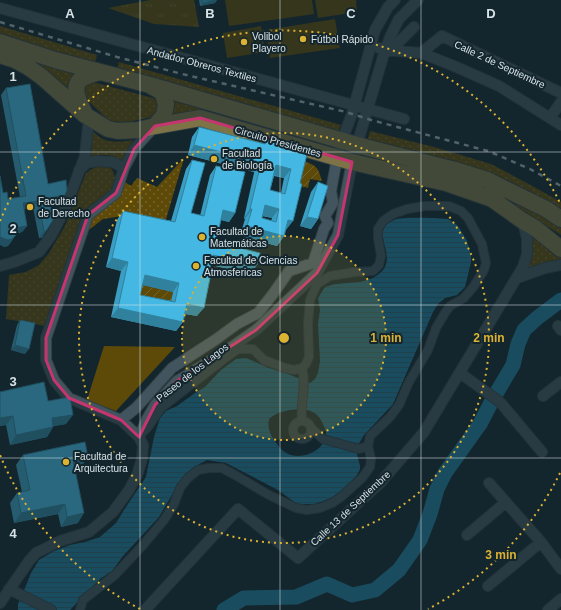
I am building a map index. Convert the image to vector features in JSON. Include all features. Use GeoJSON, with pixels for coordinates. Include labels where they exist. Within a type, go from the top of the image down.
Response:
{"type":"FeatureCollection","features":[{"type":"Feature","properties":{"kind":"main road"},"geometry":{"type":"LineString","coordinates":[[0,37],[55,60]]}},
{"type":"Feature","properties":{"kind":"main road","name":"Circuito Presidentes"},"geometry":{"type":"LineString","coordinates":[[0,42],[25,57],[28,67],[90,118],[108,129],[118,131],[138,130],[200,118],[345,160],[446,183],[492,200],[535,228],[561,249]]}},
{"type":"Feature","properties":{"kind":"main road","name":"Circuito Presidentes"},"geometry":{"type":"LineString","coordinates":[[0,54],[55,60],[150,85],[349,143],[454,170],[488,180],[546,209],[561,219]]}},
{"type":"Feature","properties":{"kind":"main road"},"geometry":{"type":"LineString","coordinates":[[0,62],[42,77]]}},
{"type":"Feature","properties":{"kind":"main road"},"geometry":{"type":"LineString","coordinates":[[90,118],[77,97],[76,87],[79,81],[86,76],[100,72]]}},
{"type":"Feature","properties":{"kind":"main road"},"geometry":{"type":"LineString","coordinates":[[150,85],[162,92],[166,104],[164,115],[155,126]]}},
{"type":"Feature","properties":{"kind":"street"},"geometry":{"type":"LineString","coordinates":[[139,436],[155,405],[178,381],[222,354],[256,330],[317,273],[338,235],[345,160],[354,106],[375,30],[388,7],[395,0]]}},
{"type":"Feature","properties":{"kind":"street"},"geometry":{"type":"LineString","coordinates":[[121,420],[136,408],[172,368],[237,324],[258,313],[289,271],[313,263],[324,229],[328,224],[325,216],[333,203],[331,191],[345,160],[349,143],[367,109],[391,35],[399,19],[418,0]]}},
{"type":"Feature","properties":{"kind":"street","name":"Andador Obreros Textiles"},"geometry":{"type":"LineString","coordinates":[[0,8],[404,120]]}},
{"type":"Feature","properties":{"kind":"street"},"geometry":{"type":"LineString","coordinates":[[387,50],[414,27]]}},
{"type":"Feature","properties":{"kind":"street","name":"Calle 2 de Septiembre"},"geometry":{"type":"LineString","coordinates":[[421,53],[442,36],[561,93]]}},
{"type":"Feature","properties":{"kind":"street"},"geometry":{"type":"LineString","coordinates":[[371,46],[387,50],[421,53],[454,66],[499,86],[561,125]]}},
{"type":"Feature","properties":{"kind":"street"},"geometry":{"type":"LineString","coordinates":[[550,118],[561,102]]}},
{"type":"Feature","properties":{"kind":"street"},"geometry":{"type":"LineString","coordinates":[[0,266],[39,252],[51,236],[65,209],[84,156],[90,118]]}},
{"type":"Feature","properties":{"kind":"street"},"geometry":{"type":"LineString","coordinates":[[0,603],[12,591],[29,561],[36,553],[60,541],[89,532],[112,512],[129,490],[137,475],[142,459],[143,445],[139,436],[121,420],[69,398],[54,380],[46,360],[46,338],[88,215],[116,193],[124,168],[134,149],[155,126]]}},
{"type":"Feature","properties":{"kind":"street"},"geometry":{"type":"LineString","coordinates":[[79,170],[87,164],[96,161],[112,162],[124,168]]}},
{"type":"Feature","properties":{"kind":"street"},"geometry":{"type":"LineString","coordinates":[[80,610],[83,600],[115,575],[143,545],[164,520],[174,504],[180,488],[188,478],[198,470],[222,468],[289,505],[307,510],[320,508],[332,503],[362,478],[370,467],[371,459],[368,446],[370,436],[390,417],[399,405],[409,382],[428,350],[436,328],[445,313],[450,306],[464,298],[484,270],[486,262],[482,244],[468,218],[461,211],[449,206],[425,206],[407,209],[393,214],[383,221],[378,229],[381,256],[379,265],[373,272],[355,272],[330,276],[317,284],[310,300],[308,323],[309,357],[303,372],[301,410],[302,420]]}},
{"type":"Feature","properties":{"kind":"street","name":"Calle 13 de Septiembre"},"geometry":{"type":"LineString","coordinates":[[145,610],[238,509],[298,558],[381,482],[424,432],[523,267],[527,254],[527,240],[523,221]]}},
{"type":"Feature","properties":{"kind":"street"},"geometry":{"type":"LineString","coordinates":[[517,278],[545,268],[561,265]]}},
{"type":"Feature","properties":{"kind":"street","name":"Paseo de los Lagos"},"geometry":{"type":"LineString","coordinates":[[139,436],[148,427],[161,408],[224,359],[238,350],[253,349],[264,360],[284,368],[303,372]]}},
{"type":"Feature","properties":{"kind":"street"},"geometry":{"type":"LineString","coordinates":[[460,373],[500,402],[542,452]]}},
{"type":"Feature","properties":{"kind":"street"},"geometry":{"type":"LineString","coordinates":[[544,396],[561,382]]}},
{"type":"Feature","properties":{"kind":"street"},"geometry":{"type":"LineString","coordinates":[[312,429],[310,435],[305,439],[302,439],[296,437],[293,428],[296,422],[302,420],[310,424],[312,429],[323,439],[359,449],[368,446]]}},
{"type":"Feature","properties":{"kind":"street"},"geometry":{"type":"LineString","coordinates":[[489,483],[541,542],[561,569]]}},
{"type":"Feature","properties":{"kind":"street"},"geometry":{"type":"LineString","coordinates":[[467,535],[506,502]]}},
{"type":"Feature","properties":{"kind":"street"},"geometry":{"type":"LineString","coordinates":[[488,586],[541,542]]}},
{"type":"Feature","properties":{"kind":"street"},"geometry":{"type":"LineString","coordinates":[[12,591],[51,610]]}},
{"type":"Feature","properties":{"kind":"street"},"geometry":{"type":"LineString","coordinates":[[548,610],[561,599]]}},
{"type":"Feature","properties":{"kind":"highlighted area"},"geometry":{"type":"Polygon","coordinates":[[[200,118],[352,162],[338,235],[317,273],[256,330],[177,381],[155,405],[139,437],[121,420],[69,398],[54,380],[46,360],[46,338],[88,215],[116,193],[134,149],[155,126],[200,118]]]}},
{"type":"Feature","properties":{"kind":"green space"},"geometry":{"type":"Polygon","coordinates":[[[150,0],[194,0],[199,27],[154,24],[108,8],[150,0]]]}},
{"type":"Feature","properties":{"kind":"green space"},"geometry":{"type":"Polygon","coordinates":[[[225,0],[312,0],[314,14],[229,26],[225,0]]]}},
{"type":"Feature","properties":{"kind":"green space"},"geometry":{"type":"Polygon","coordinates":[[[315,0],[356,0],[357,12],[318,18],[315,0]]]}},
{"type":"Feature","properties":{"kind":"green space","name":"Fútbol Rápido"},"geometry":{"type":"Polygon","coordinates":[[[335,19],[340,48],[270,58],[266,30],[335,19]]]}},
{"type":"Feature","properties":{"kind":"green space"},"geometry":{"type":"Polygon","coordinates":[[[0,26],[97,55],[95,63],[55,52],[0,33],[0,26]]]}},
{"type":"Feature","properties":{"kind":"green space","name":"Volibol Playero"},"geometry":{"type":"Polygon","coordinates":[[[261,26],[265,52],[227,58],[223,33],[261,26]]]}},
{"type":"Feature","properties":{"kind":"green space"},"geometry":{"type":"Polygon","coordinates":[[[17,54],[82,75],[73,94],[17,54]]]}},
{"type":"Feature","properties":{"kind":"green space"},"geometry":{"type":"Polygon","coordinates":[[[119,62],[341,125],[338,131],[117,69],[119,62]]]}},
{"type":"Feature","properties":{"kind":"green space"},"geometry":{"type":"Polygon","coordinates":[[[89,81],[153,98],[158,103],[157,116],[128,122],[108,120],[81,94],[81,89],[89,81]]]}},
{"type":"Feature","properties":{"kind":"green space"},"geometry":{"type":"Polygon","coordinates":[[[170,97],[334,146],[332,149],[171,117],[170,97]]]}},
{"type":"Feature","properties":{"kind":"green space"},"geometry":{"type":"Polygon","coordinates":[[[92,131],[106,140],[114,142],[133,140],[122,161],[106,155],[89,158],[92,149],[92,131]]]}},
{"type":"Feature","properties":{"kind":"green space"},"geometry":{"type":"Polygon","coordinates":[[[370,131],[434,147],[491,164],[561,202],[561,212],[486,173],[432,156],[367,141],[370,131]]]}},
{"type":"Feature","properties":{"kind":"green space"},"geometry":{"type":"Polygon","coordinates":[[[184,158],[164,226],[122,216],[103,219],[85,233],[91,217],[119,194],[125,182],[131,186],[137,178],[157,187],[184,158]]]}},
{"type":"Feature","properties":{"kind":"green space"},"geometry":{"type":"Polygon","coordinates":[[[304,161],[312,164],[316,168],[322,181],[310,179],[308,188],[297,185],[304,161]]]}},
{"type":"Feature","properties":{"kind":"green space"},"geometry":{"type":"Polygon","coordinates":[[[104,165],[112,169],[115,177],[115,185],[112,191],[83,212],[45,326],[6,319],[9,275],[26,272],[39,265],[49,253],[65,226],[86,173],[95,167],[104,165]]]}},
{"type":"Feature","properties":{"kind":"green space"},"geometry":{"type":"Polygon","coordinates":[[[407,167],[483,186],[543,214],[561,226],[561,235],[539,221],[481,191],[407,167]]]}},
{"type":"Feature","properties":{"kind":"green space"},"geometry":{"type":"Polygon","coordinates":[[[530,235],[550,247],[561,256],[561,260],[551,261],[525,270],[531,253],[530,235]]]}},
{"type":"Feature","properties":{"kind":"green space"},"geometry":{"type":"Polygon","coordinates":[[[138,284],[173,292],[169,311],[134,304],[138,284]]]}},
{"type":"Feature","properties":{"kind":"green space"},"geometry":{"type":"Polygon","coordinates":[[[104,346],[175,347],[116,411],[87,400],[104,346]]]}},
{"type":"Feature","properties":{"kind":"water"},"geometry":{"type":"Polygon","coordinates":[[[397,219],[448,219],[457,225],[467,241],[471,262],[465,287],[457,295],[445,298],[438,304],[433,312],[393,404],[364,435],[357,447],[360,469],[357,475],[341,492],[331,498],[315,504],[297,504],[278,490],[226,463],[207,460],[187,474],[176,488],[159,517],[123,556],[112,571],[100,579],[70,610],[18,610],[18,604],[31,573],[39,560],[54,551],[100,537],[116,523],[146,477],[154,437],[160,418],[166,411],[177,406],[205,387],[221,370],[236,359],[246,358],[310,383],[315,379],[318,373],[320,361],[318,324],[320,310],[318,298],[325,287],[336,284],[365,281],[375,277],[385,266],[387,259],[383,237],[383,231],[386,225],[397,219]],[[300,409],[283,411],[269,419],[270,432],[278,446],[287,453],[296,456],[302,456],[318,449],[325,440],[326,434],[326,431],[318,416],[313,412],[300,409]]]}},
{"type":"Feature","properties":{"kind":"building"},"geometry":{"type":"Polygon","coordinates":[[[202,0],[215,0],[203,3],[202,0]]]}},
{"type":"Feature","properties":{"kind":"building"},"geometry":{"type":"Polygon","coordinates":[[[30,84],[48,184],[66,180],[67,190],[65,195],[49,198],[53,220],[46,231],[44,231],[38,201],[23,203],[27,226],[15,228],[16,235],[12,239],[8,240],[0,237],[0,176],[3,193],[7,192],[8,199],[26,196],[6,88],[30,84]]]}},
{"type":"Feature","properties":{"kind":"building"},"geometry":{"type":"Polygon","coordinates":[[[199,127],[265,144],[266,140],[308,150],[293,221],[288,220],[284,236],[247,226],[261,163],[194,145],[199,127]],[[276,165],[270,190],[285,194],[291,169],[276,165]],[[265,205],[262,218],[276,222],[279,209],[265,205]]]}},
{"type":"Feature","properties":{"kind":"building"},"geometry":{"type":"Polygon","coordinates":[[[192,160],[205,163],[191,213],[204,216],[216,166],[245,172],[235,213],[223,210],[216,242],[260,253],[257,265],[213,255],[204,308],[187,304],[183,322],[118,308],[128,262],[112,258],[123,211],[175,222],[192,160]],[[145,275],[140,295],[175,302],[179,283],[145,275]]]}},
{"type":"Feature","properties":{"kind":"building"},"geometry":{"type":"Polygon","coordinates":[[[318,182],[328,186],[318,219],[307,217],[318,182]]]}},
{"type":"Feature","properties":{"kind":"building"},"geometry":{"type":"Polygon","coordinates":[[[20,320],[35,323],[29,349],[15,345],[20,320]]]}},
{"type":"Feature","properties":{"kind":"building"},"geometry":{"type":"Polygon","coordinates":[[[44,382],[48,401],[70,397],[73,415],[52,418],[53,427],[16,435],[13,416],[0,418],[0,392],[44,382]]]}},
{"type":"Feature","properties":{"kind":"building"},"geometry":{"type":"Polygon","coordinates":[[[85,442],[88,457],[73,460],[84,513],[67,517],[65,504],[21,513],[17,493],[30,490],[23,455],[85,442]]]}},
{"type":"Feature","properties":{"kind":"waterway"},"geometry":{"type":"LineString","coordinates":[[224,610],[244,598],[296,597],[327,584],[352,595],[375,590],[399,570],[420,540],[430,514],[437,489],[445,473],[480,424],[513,365],[518,344],[524,330],[561,300]]}},
{"type":"Feature","properties":{"kind":"railway"},"geometry":{"type":"LineString","coordinates":[[0,22],[117,57],[182,74],[346,112],[488,151],[530,169],[561,186]]}},
{"type":"Feature","properties":{"kind":"place","name":"Fútbol Rápido"},"geometry":{"type":"Point","coordinates":[303,39]}},
{"type":"Feature","properties":{"kind":"place","name":"Volibol Playero"},"geometry":{"type":"Point","coordinates":[244,42]}},
{"type":"Feature","properties":{"kind":"place","name":"Facultad de Biología"},"geometry":{"type":"Point","coordinates":[214,159]}},
{"type":"Feature","properties":{"kind":"place","name":"Facultad de Derecho"},"geometry":{"type":"Point","coordinates":[30,207]}},
{"type":"Feature","properties":{"kind":"place","name":"Facultad de Matemáticas"},"geometry":{"type":"Point","coordinates":[202,237]}},
{"type":"Feature","properties":{"kind":"place","name":"Facultad de Ciencias Atmosfericas"},"geometry":{"type":"Point","coordinates":[196,266]}},
{"type":"Feature","properties":{"kind":"place","name":"Facultad de Arquitectura"},"geometry":{"type":"Point","coordinates":[66,462]}}]}
